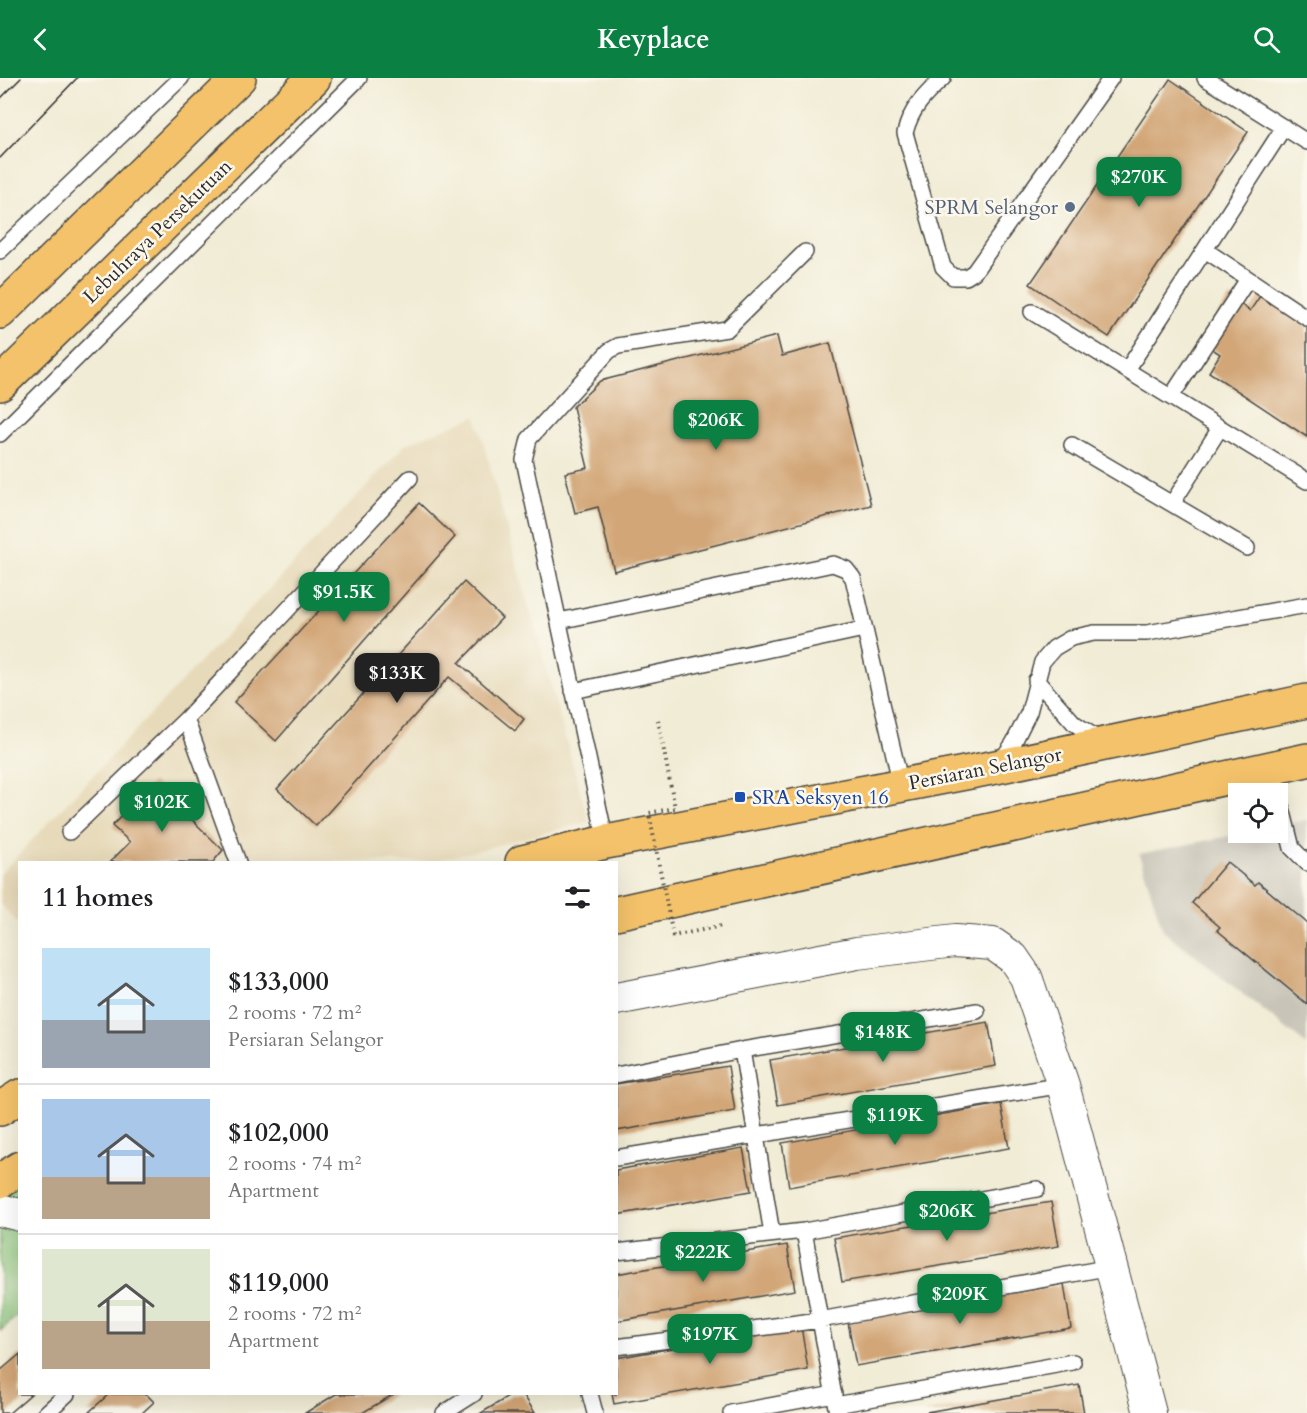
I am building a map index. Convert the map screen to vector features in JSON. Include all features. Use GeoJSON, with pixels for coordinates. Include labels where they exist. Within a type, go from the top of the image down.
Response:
{"type":"FeatureCollection","features":[{"type":"Feature","properties":{"kind":"main road"},"geometry":{"type":"LineString","coordinates":[[0,312],[239,78]]}},
{"type":"Feature","properties":{"kind":"main road","name":"Lebuhraya Persekutuan"},"geometry":{"type":"LineString","coordinates":[[0,384],[314,78]]}},
{"type":"Feature","properties":{"kind":"main road","name":"Persiaran Selangor"},"geometry":{"type":"LineString","coordinates":[[526,861],[606,842],[996,767],[1307,702]]}},
{"type":"Feature","properties":{"kind":"main road"},"geometry":{"type":"LineString","coordinates":[[618,913],[1307,760]]}},
{"type":"Feature","properties":{"kind":"main road"},"geometry":{"type":"LineString","coordinates":[[0,1109],[18,1097]]}},
{"type":"Feature","properties":{"kind":"main road"},"geometry":{"type":"LineString","coordinates":[[0,1181],[18,1169]]}},
{"type":"Feature","properties":{"kind":"street"},"geometry":{"type":"LineString","coordinates":[[618,999],[857,954],[955,941],[993,944],[1013,958],[1026,977],[1063,1085],[1150,1413]]}},
{"type":"Feature","properties":{"kind":"street"},"geometry":{"type":"LineString","coordinates":[[0,1210],[18,1214]]}},
{"type":"Feature","properties":{"kind":"lane"},"geometry":{"type":"LineString","coordinates":[[0,251],[181,78]]}},
{"type":"Feature","properties":{"kind":"lane"},"geometry":{"type":"LineString","coordinates":[[0,434],[359,78]]}},
{"type":"Feature","properties":{"kind":"lane"},"geometry":{"type":"LineString","coordinates":[[943,78],[922,97],[909,115],[905,133],[943,267],[953,277],[966,277],[974,273],[1111,78]]}},
{"type":"Feature","properties":{"kind":"lane"},"geometry":{"type":"LineString","coordinates":[[1205,78],[1307,142]]}},
{"type":"Feature","properties":{"kind":"lane"},"geometry":{"type":"LineString","coordinates":[[1127,370],[1284,128]]}},
{"type":"Feature","properties":{"kind":"lane"},"geometry":{"type":"LineString","coordinates":[[1205,250],[1307,318]]}},
{"type":"Feature","properties":{"kind":"lane"},"geometry":{"type":"LineString","coordinates":[[606,842],[524,460],[529,439],[609,351],[618,346],[727,329],[805,252]]}},
{"type":"Feature","properties":{"kind":"lane"},"geometry":{"type":"LineString","coordinates":[[1172,397],[1248,279]]}},
{"type":"Feature","properties":{"kind":"lane"},"geometry":{"type":"LineString","coordinates":[[1032,312],[1307,481]]}},
{"type":"Feature","properties":{"kind":"lane"},"geometry":{"type":"LineString","coordinates":[[1173,504],[1220,428]]}},
{"type":"Feature","properties":{"kind":"lane"},"geometry":{"type":"LineString","coordinates":[[1072,445],[1247,548]]}},
{"type":"Feature","properties":{"kind":"lane"},"geometry":{"type":"LineString","coordinates":[[69,832],[186,719],[410,478]]}},
{"type":"Feature","properties":{"kind":"lane"},"geometry":{"type":"LineString","coordinates":[[559,621],[832,564],[846,569],[853,579],[901,785]]}},
{"type":"Feature","properties":{"kind":"lane"},"geometry":{"type":"LineString","coordinates":[[996,767],[1022,728],[1029,712],[1042,662],[1054,648],[1071,638],[1094,633],[1148,633],[1307,605]]}},
{"type":"Feature","properties":{"kind":"lane"},"geometry":{"type":"LineString","coordinates":[[573,691],[864,629]]}},
{"type":"Feature","properties":{"kind":"lane"},"geometry":{"type":"LineString","coordinates":[[1036,680],[1074,723],[1107,744]]}},
{"type":"Feature","properties":{"kind":"lane"},"geometry":{"type":"LineString","coordinates":[[186,719],[238,861]]}},
{"type":"Feature","properties":{"kind":"lane"},"geometry":{"type":"LineString","coordinates":[[1272,768],[1292,848],[1307,863]]}},
{"type":"Feature","properties":{"kind":"lane"},"geometry":{"type":"LineString","coordinates":[[618,1075],[742,1050],[977,1011]]}},
{"type":"Feature","properties":{"kind":"lane"},"geometry":{"type":"LineString","coordinates":[[742,1050],[772,1234]]}},
{"type":"Feature","properties":{"kind":"lane"},"geometry":{"type":"LineString","coordinates":[[618,1158],[1063,1085]]}},
{"type":"Feature","properties":{"kind":"lane"},"geometry":{"type":"LineString","coordinates":[[618,1252],[804,1231],[1037,1189]]}},
{"type":"Feature","properties":{"kind":"lane"},"geometry":{"type":"LineString","coordinates":[[804,1231],[836,1404]]}},
{"type":"Feature","properties":{"kind":"lane"},"geometry":{"type":"LineString","coordinates":[[618,1347],[820,1320],[1111,1267]]}},
{"type":"Feature","properties":{"kind":"lane"},"geometry":{"type":"LineString","coordinates":[[731,1413],[836,1404],[1072,1362]]}},
{"type":"Feature","properties":{"kind":"lane"},"geometry":{"type":"LineString","coordinates":[[46,1413],[66,1395]]}},
{"type":"Feature","properties":{"kind":"lane"},"geometry":{"type":"LineString","coordinates":[[444,1413],[472,1395]]}},
{"type":"Feature","properties":{"kind":"lane"},"geometry":{"type":"LineString","coordinates":[[590,1395],[595,1413]]}},
{"type":"Feature","properties":{"kind":"path"},"geometry":{"type":"LineString","coordinates":[[658,720],[675,808],[649,813],[673,936],[721,926]]}},
{"type":"Feature","properties":{"kind":"shaded area"},"geometry":{"type":"Polygon","coordinates":[[[476,416],[589,822],[435,861],[18,861],[18,923],[0,904],[0,874],[406,444],[476,416]]]}},
{"type":"Feature","properties":{"kind":"shaded area"},"geometry":{"type":"Polygon","coordinates":[[[1307,820],[1307,1045],[1163,930],[1139,854],[1228,836],[1228,843],[1288,843],[1288,824],[1307,820]]]}},
{"type":"Feature","properties":{"kind":"green space"},"geometry":{"type":"Polygon","coordinates":[[[18,1184],[18,1315],[0,1331],[0,1197],[18,1184]]]}},
{"type":"Feature","properties":{"kind":"building"},"geometry":{"type":"Polygon","coordinates":[[[1170,79],[1248,132],[1109,337],[1030,284],[1170,79]]]}},
{"type":"Feature","properties":{"kind":"building"},"geometry":{"type":"Polygon","coordinates":[[[1262,293],[1307,323],[1307,437],[1209,372],[1220,354],[1200,341],[1230,297],[1250,311],[1262,293]]]}},
{"type":"Feature","properties":{"kind":"building"},"geometry":{"type":"Polygon","coordinates":[[[777,336],[782,356],[830,343],[871,505],[614,571],[598,507],[575,513],[565,473],[588,468],[573,407],[600,381],[777,336]]]}},
{"type":"Feature","properties":{"kind":"building"},"geometry":{"type":"Polygon","coordinates":[[[419,503],[455,537],[276,741],[234,702],[419,503]]]}},
{"type":"Feature","properties":{"kind":"building"},"geometry":{"type":"Polygon","coordinates":[[[464,582],[502,618],[459,663],[524,719],[515,731],[449,677],[316,826],[277,789],[464,582]]]}},
{"type":"Feature","properties":{"kind":"building"},"geometry":{"type":"Polygon","coordinates":[[[153,782],[223,850],[214,861],[111,861],[130,842],[112,826],[153,782]]]}},
{"type":"Feature","properties":{"kind":"building"},"geometry":{"type":"Polygon","coordinates":[[[1227,862],[1255,885],[1258,882],[1307,923],[1307,1004],[1217,930],[1220,927],[1192,903],[1227,862]]]}},
{"type":"Feature","properties":{"kind":"building"},"geometry":{"type":"Polygon","coordinates":[[[988,1022],[996,1066],[778,1105],[770,1060],[988,1022]]]}},
{"type":"Feature","properties":{"kind":"building"},"geometry":{"type":"Polygon","coordinates":[[[728,1066],[735,1111],[618,1131],[618,1084],[728,1066]]]}},
{"type":"Feature","properties":{"kind":"building"},"geometry":{"type":"Polygon","coordinates":[[[1001,1104],[1009,1148],[789,1187],[782,1143],[1001,1104]]]}},
{"type":"Feature","properties":{"kind":"building"},"geometry":{"type":"Polygon","coordinates":[[[743,1148],[751,1191],[618,1215],[618,1170],[743,1148]]]}},
{"type":"Feature","properties":{"kind":"building"},"geometry":{"type":"Polygon","coordinates":[[[1051,1202],[1059,1246],[842,1282],[834,1238],[1051,1202]]]}},
{"type":"Feature","properties":{"kind":"building"},"geometry":{"type":"Polygon","coordinates":[[[787,1245],[795,1290],[618,1321],[618,1274],[787,1245]]]}},
{"type":"Feature","properties":{"kind":"building"},"geometry":{"type":"Polygon","coordinates":[[[1064,1284],[1071,1328],[856,1366],[848,1322],[1064,1284]]]}},
{"type":"Feature","properties":{"kind":"building"},"geometry":{"type":"Polygon","coordinates":[[[801,1326],[808,1370],[614,1404],[612,1395],[618,1395],[618,1358],[801,1326]]]}},
{"type":"Feature","properties":{"kind":"building"},"geometry":{"type":"Polygon","coordinates":[[[18,1356],[18,1395],[30,1395],[9,1413],[0,1413],[0,1371],[18,1356]]]}},
{"type":"Feature","properties":{"kind":"building"},"geometry":{"type":"Polygon","coordinates":[[[1079,1385],[1084,1413],[927,1413],[927,1412],[1079,1385]]]}},
{"type":"Feature","properties":{"kind":"building"},"geometry":{"type":"Polygon","coordinates":[[[108,1395],[147,1395],[154,1402],[142,1413],[88,1413],[108,1395]]]}},
{"type":"Feature","properties":{"kind":"building"},"geometry":{"type":"Polygon","coordinates":[[[334,1395],[392,1395],[362,1413],[305,1413],[334,1395]]]}},
{"type":"Feature","properties":{"kind":"building"},"geometry":{"type":"Polygon","coordinates":[[[511,1395],[524,1395],[535,1413],[481,1413],[511,1395]]]}},
{"type":"Feature","properties":{"kind":"tram line"},"geometry":{"type":"LineString","coordinates":[[0,99],[21,78]]}},
{"type":"Feature","properties":{"kind":"tram line"},"geometry":{"type":"LineString","coordinates":[[0,158],[77,78]]}},
{"type":"Feature","properties":{"kind":"place","name":"SPRM Selangor"},"geometry":{"type":"Point","coordinates":[1070,207]}},
{"type":"Feature","properties":{"kind":"place","name":"SRA Seksyen 16"},"geometry":{"type":"Point","coordinates":[740,797]}}]}
